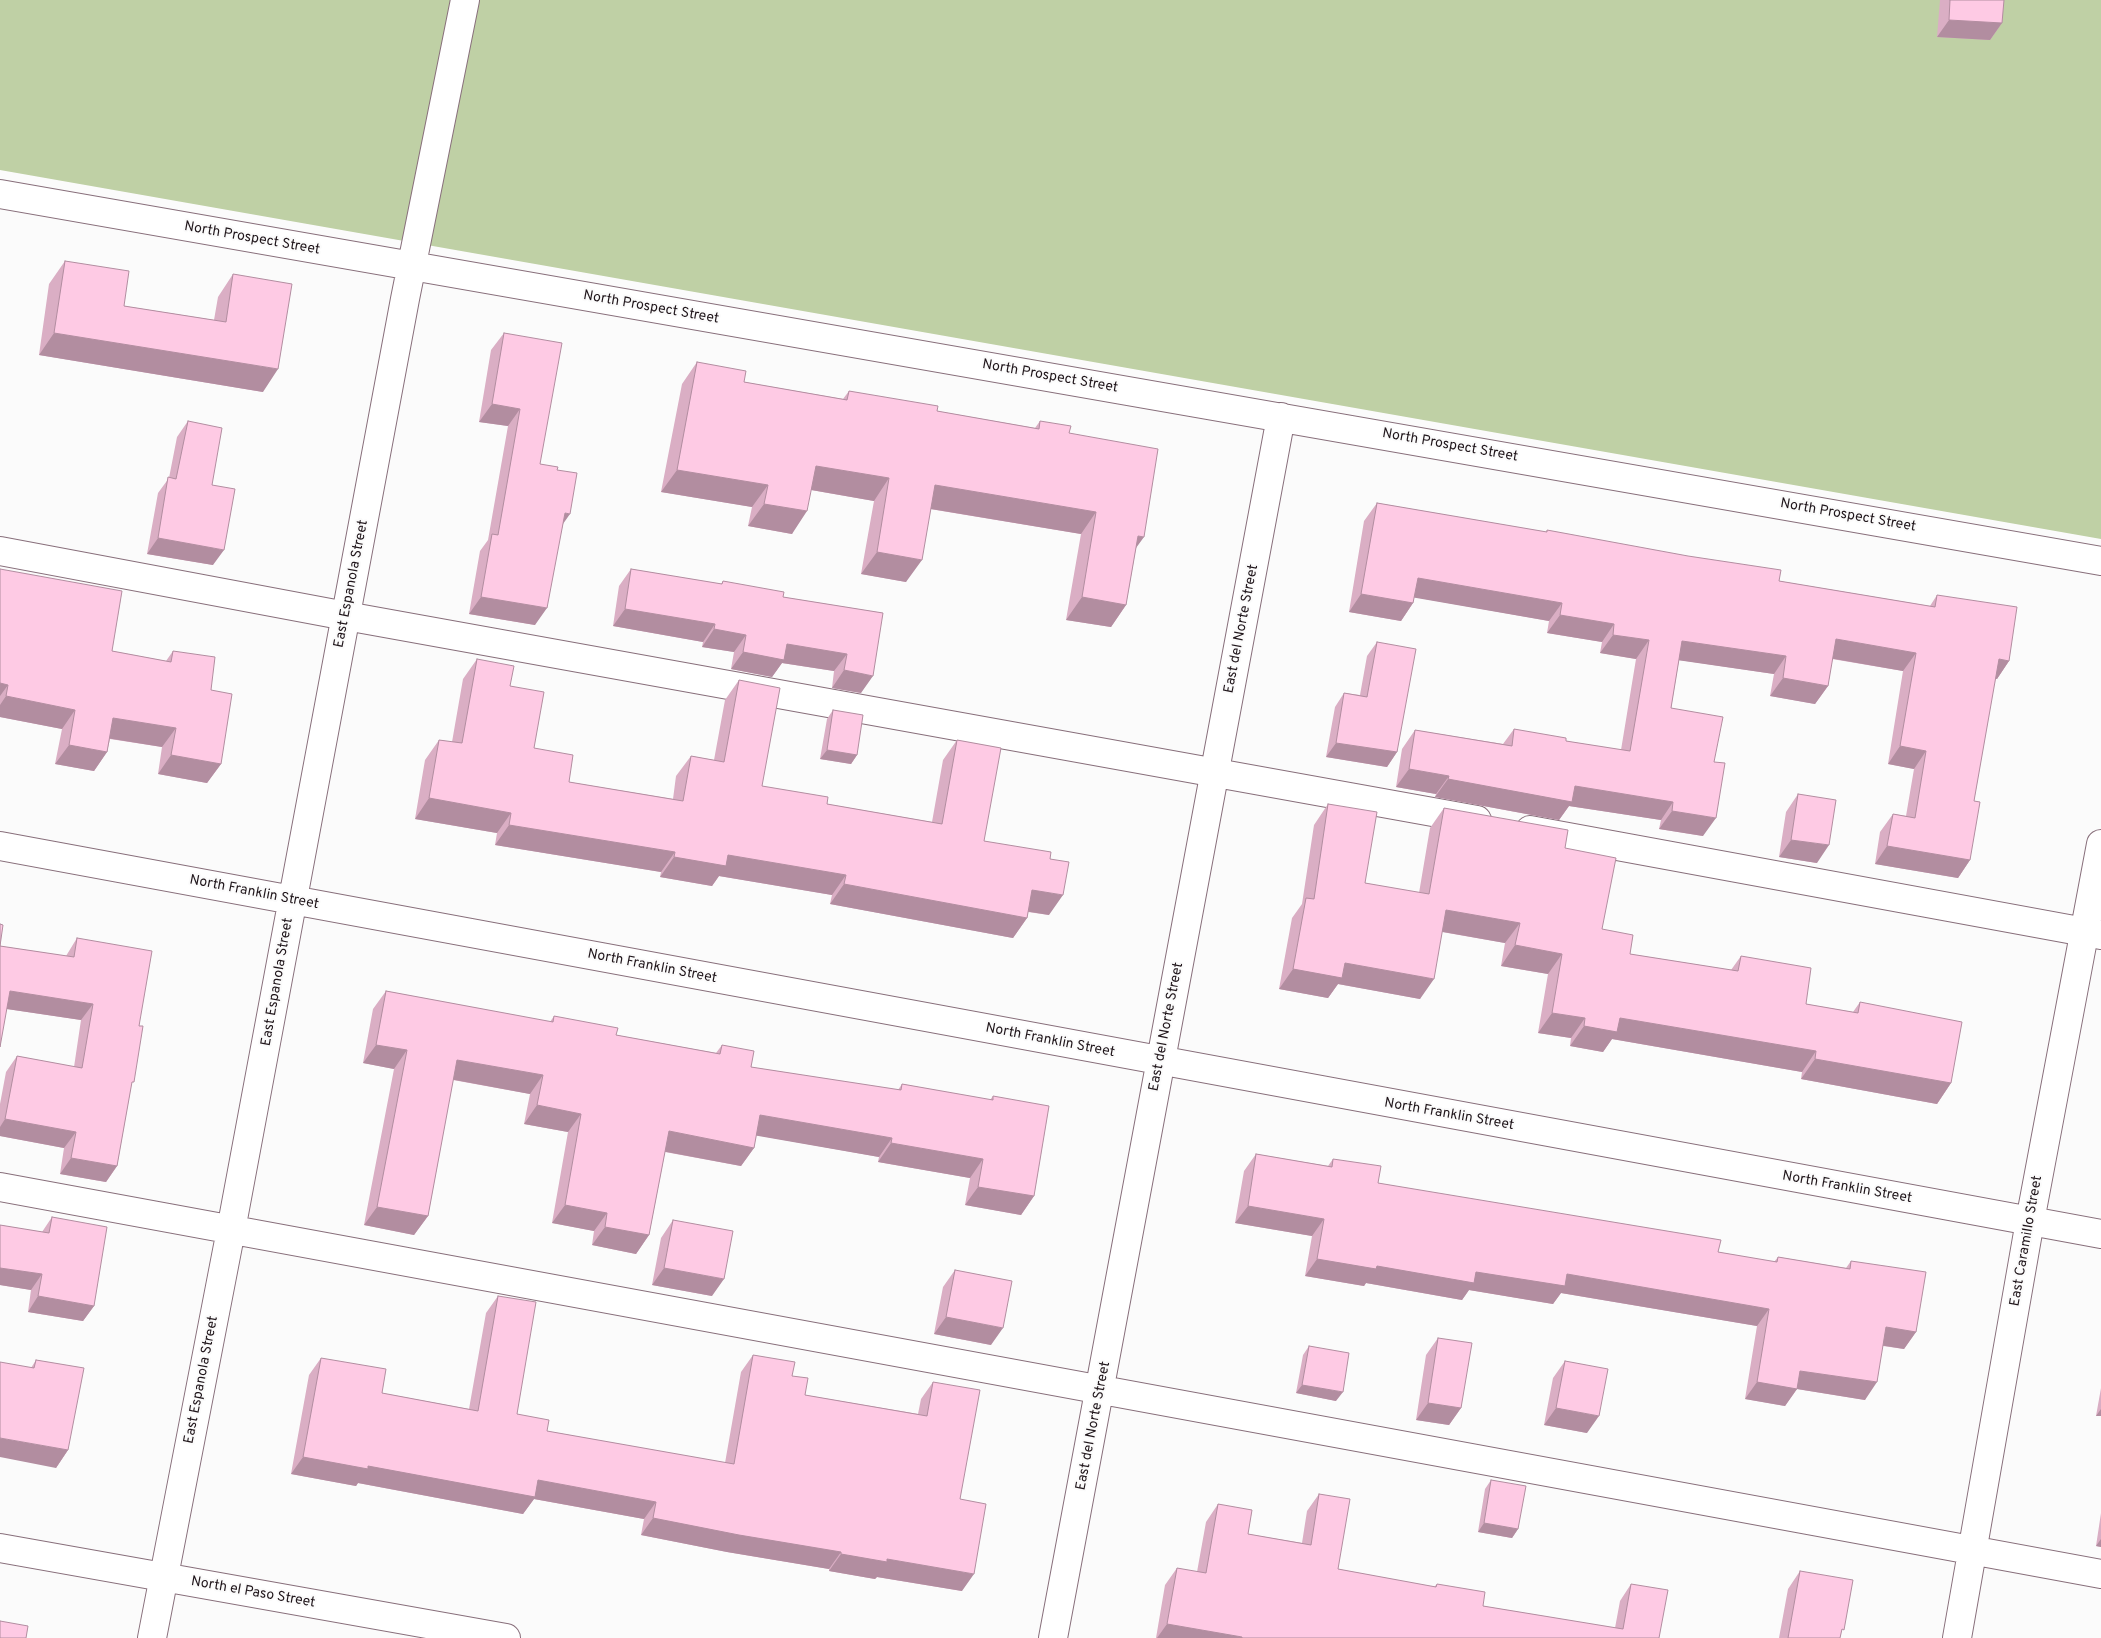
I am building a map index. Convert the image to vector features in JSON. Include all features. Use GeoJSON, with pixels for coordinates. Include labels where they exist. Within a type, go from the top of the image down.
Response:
{"type":"FeatureCollection","features":[{"type":"Feature","properties":{"kind":"street","name":"East Espanola Street"},"geometry":{"type":"LineString","coordinates":[[152,1638],[231,1230],[412,267],[465,0]]}},
{"type":"Feature","properties":{"kind":"street","name":"North Prospect Street"},"geometry":{"type":"LineString","coordinates":[[0,194],[2101,561]]}},
{"type":"Feature","properties":{"kind":"street","name":"East del Norte Street"},"geometry":{"type":"LineString","coordinates":[[1054,1638],[1281,417]]}},
{"type":"Feature","properties":{"kind":"street"},"geometry":{"type":"LineString","coordinates":[[0,551],[346,616],[2093,933]]}},
{"type":"Feature","properties":{"kind":"street","name":"East Caramillo Street"},"geometry":{"type":"LineString","coordinates":[[1957,1638],[2030,1221],[2093,933],[2101,844]]}},
{"type":"Feature","properties":{"kind":"street","name":"North Franklin Street"},"geometry":{"type":"LineString","coordinates":[[0,846],[1161,1062],[2101,1234]]}},
{"type":"Feature","properties":{"kind":"street"},"geometry":{"type":"LineString","coordinates":[[0,1187],[2101,1574]]}},
{"type":"Feature","properties":{"kind":"street","name":"North el Paso Street"},"geometry":{"type":"LineString","coordinates":[[0,1548],[506,1638]]}},
{"type":"Feature","properties":{"kind":"green space"},"geometry":{"type":"Polygon","coordinates":[[[0,0],[2101,0],[2101,539],[0,170],[0,0]]]}},
{"type":"Feature","properties":{"kind":"building"},"geometry":{"type":"Polygon","coordinates":[[[1950,0],[2004,0],[2002,23],[1949,20],[1950,0]]]}},
{"type":"Feature","properties":{"kind":"building"},"geometry":{"type":"Polygon","coordinates":[[[65,261],[129,271],[124,306],[226,322],[233,274],[292,284],[278,369],[54,333],[65,261]]]}},
{"type":"Feature","properties":{"kind":"building"},"geometry":{"type":"Polygon","coordinates":[[[504,333],[562,343],[540,464],[558,467],[557,470],[577,473],[570,514],[565,513],[547,608],[481,597],[492,534],[498,535],[520,409],[492,404],[504,333]]]}},
{"type":"Feature","properties":{"kind":"building"},"geometry":{"type":"Polygon","coordinates":[[[697,362],[746,371],[744,382],[847,400],[849,391],[938,406],[937,411],[1039,429],[1040,421],[1071,426],[1069,433],[1158,449],[1144,537],[1138,536],[1126,605],[1082,597],[1096,512],[935,485],[922,560],[877,552],[889,478],[816,466],[807,511],[764,504],[768,485],[677,470],[697,362]]]}},
{"type":"Feature","properties":{"kind":"building"},"geometry":{"type":"Polygon","coordinates":[[[188,421],[222,428],[212,485],[235,489],[224,550],[158,538],[168,477],[176,479],[188,421]]]}},
{"type":"Feature","properties":{"kind":"building"},"geometry":{"type":"Polygon","coordinates":[[[1377,503],[1781,570],[1779,581],[1935,607],[1937,595],[2017,607],[2009,661],[1999,659],[1974,801],[1980,802],[1970,860],[1887,846],[1893,814],[1915,818],[1926,751],[1900,746],[1916,653],[1836,639],[1828,686],[1783,678],[1786,656],[1682,641],[1671,708],[1723,717],[1714,762],[1725,763],[1716,818],[1672,811],[1673,802],[1575,786],[1572,802],[1448,779],[1449,776],[1409,769],[1415,730],[1512,746],[1514,729],[1566,738],[1566,741],[1630,751],[1649,640],[1613,635],[1614,624],[1560,615],[1562,603],[1418,578],[1413,603],[1361,594],[1377,503]]]}},
{"type":"Feature","properties":{"kind":"building"},"geometry":{"type":"Polygon","coordinates":[[[0,569],[122,591],[112,651],[171,662],[173,651],[215,657],[211,690],[232,694],[221,764],[171,755],[176,728],[113,718],[107,752],[69,745],[75,710],[6,696],[8,685],[0,683],[0,569]]]}},
{"type":"Feature","properties":{"kind":"building"},"geometry":{"type":"Polygon","coordinates":[[[631,569],[722,584],[723,581],[784,592],[783,597],[883,613],[873,676],[844,670],[847,654],[787,644],[784,660],[743,652],[746,635],[714,629],[715,624],[625,609],[631,569]]]}},
{"type":"Feature","properties":{"kind":"building"},"geometry":{"type":"Polygon","coordinates":[[[1377,642],[1416,649],[1397,752],[1336,743],[1344,693],[1367,697],[1377,642]]]}},
{"type":"Feature","properties":{"kind":"building"},"geometry":{"type":"Polygon","coordinates":[[[477,659],[514,666],[510,686],[544,692],[534,748],[573,755],[569,782],[683,801],[691,756],[724,762],[739,680],[780,688],[762,786],[828,797],[827,804],[942,824],[957,740],[1001,748],[984,841],[1051,852],[1050,859],[1069,862],[1063,895],[1032,890],[1027,918],[844,884],[846,875],[728,855],[726,866],[674,857],[675,852],[509,825],[511,813],[429,798],[439,740],[462,743],[477,659]]]}},
{"type":"Feature","properties":{"kind":"building"},"geometry":{"type":"Polygon","coordinates":[[[833,710],[863,715],[857,755],[827,750],[833,710]]]}},
{"type":"Feature","properties":{"kind":"building"},"geometry":{"type":"Polygon","coordinates":[[[1798,794],[1836,800],[1829,845],[1791,840],[1798,794]]]}},
{"type":"Feature","properties":{"kind":"building"},"geometry":{"type":"Polygon","coordinates":[[[1328,804],[1377,812],[1365,883],[1429,894],[1444,808],[1568,830],[1565,848],[1616,858],[1602,929],[1633,935],[1630,954],[1738,971],[1741,956],[1811,968],[1806,1004],[1858,1013],[1860,1002],[1962,1022],[1951,1083],[1815,1059],[1816,1051],[1620,1018],[1617,1032],[1584,1026],[1585,1018],[1552,1013],[1562,954],[1515,945],[1520,923],[1446,910],[1434,979],[1345,963],[1342,978],[1293,969],[1306,898],[1314,899],[1328,804]]]}},
{"type":"Feature","properties":{"kind":"building"},"geometry":{"type":"Polygon","coordinates":[[[0,924],[3,925],[0,946],[0,924]]]}},
{"type":"Feature","properties":{"kind":"building"},"geometry":{"type":"Polygon","coordinates":[[[77,938],[152,951],[139,1026],[143,1026],[134,1082],[132,1082],[117,1166],[71,1158],[76,1132],[5,1119],[17,1056],[82,1068],[93,1004],[10,991],[0,1047],[0,946],[74,957],[77,938]]]}},
{"type":"Feature","properties":{"kind":"building"},"geometry":{"type":"Polygon","coordinates":[[[386,991],[553,1022],[554,1016],[618,1028],[616,1035],[720,1054],[722,1045],[754,1051],[751,1067],[901,1090],[902,1084],[993,1100],[993,1096],[1049,1106],[1034,1196],[978,1187],[983,1159],[891,1143],[892,1138],[760,1115],[754,1148],[669,1131],[649,1235],[605,1227],[607,1213],[565,1205],[581,1114],[537,1105],[543,1075],[457,1060],[428,1216],[377,1207],[407,1050],[376,1045],[386,991]]]}},
{"type":"Feature","properties":{"kind":"building"},"geometry":{"type":"Polygon","coordinates":[[[1256,1154],[1332,1167],[1333,1159],[1381,1166],[1378,1183],[1721,1240],[1718,1252],[1777,1262],[1778,1257],[1850,1269],[1851,1261],[1926,1272],[1916,1332],[1886,1327],[1877,1382],[1800,1371],[1797,1389],[1757,1382],[1769,1309],[1567,1274],[1565,1286],[1476,1272],[1474,1283],[1377,1266],[1376,1269],[1317,1259],[1324,1219],[1248,1206],[1256,1154]]]}},
{"type":"Feature","properties":{"kind":"building"},"geometry":{"type":"Polygon","coordinates":[[[52,1217],[107,1227],[94,1306],[38,1296],[42,1274],[0,1268],[0,1225],[49,1233],[52,1217]]]}},
{"type":"Feature","properties":{"kind":"building"},"geometry":{"type":"Polygon","coordinates":[[[673,1220],[733,1231],[724,1279],[664,1268],[673,1220]]]}},
{"type":"Feature","properties":{"kind":"building"},"geometry":{"type":"Polygon","coordinates":[[[955,1270],[1012,1281],[1003,1328],[946,1317],[955,1270]]]}},
{"type":"Feature","properties":{"kind":"building"},"geometry":{"type":"Polygon","coordinates":[[[498,1296],[536,1302],[517,1414],[549,1420],[547,1431],[734,1464],[753,1355],[795,1362],[792,1376],[808,1378],[805,1395],[927,1416],[933,1382],[980,1390],[960,1499],[986,1504],[974,1574],[887,1559],[887,1562],[841,1554],[841,1552],[653,1518],[656,1502],[538,1480],[535,1497],[368,1466],[368,1469],[303,1457],[321,1358],[386,1369],[382,1393],[478,1411],[498,1296]]]}},
{"type":"Feature","properties":{"kind":"building"},"geometry":{"type":"Polygon","coordinates":[[[1438,1338],[1472,1343],[1461,1408],[1428,1403],[1438,1338]]]}},
{"type":"Feature","properties":{"kind":"building"},"geometry":{"type":"Polygon","coordinates":[[[1309,1346],[1349,1353],[1343,1392],[1302,1385],[1309,1346]]]}},
{"type":"Feature","properties":{"kind":"building"},"geometry":{"type":"Polygon","coordinates":[[[36,1360],[84,1368],[68,1450],[0,1438],[0,1362],[34,1368],[36,1360]]]}},
{"type":"Feature","properties":{"kind":"building"},"geometry":{"type":"Polygon","coordinates":[[[1565,1361],[1608,1369],[1599,1416],[1556,1408],[1565,1361]]]}},
{"type":"Feature","properties":{"kind":"building"},"geometry":{"type":"Polygon","coordinates":[[[1491,1480],[1526,1486],[1518,1529],[1484,1523],[1491,1480]]]}},
{"type":"Feature","properties":{"kind":"building"},"geometry":{"type":"Polygon","coordinates":[[[1319,1494],[1350,1499],[1338,1569],[1436,1587],[1437,1584],[1485,1592],[1483,1606],[1623,1629],[1631,1584],[1668,1590],[1659,1638],[1242,1638],[1167,1624],[1177,1568],[1206,1573],[1218,1504],[1252,1510],[1248,1534],[1311,1545],[1319,1494]]]}},
{"type":"Feature","properties":{"kind":"building"},"geometry":{"type":"Polygon","coordinates":[[[1800,1571],[1853,1580],[1844,1630],[1842,1629],[1840,1638],[1788,1638],[1800,1571]]]}},
{"type":"Feature","properties":{"kind":"building"},"geometry":{"type":"Polygon","coordinates":[[[0,1621],[28,1626],[26,1638],[0,1638],[0,1621]]]}}]}
